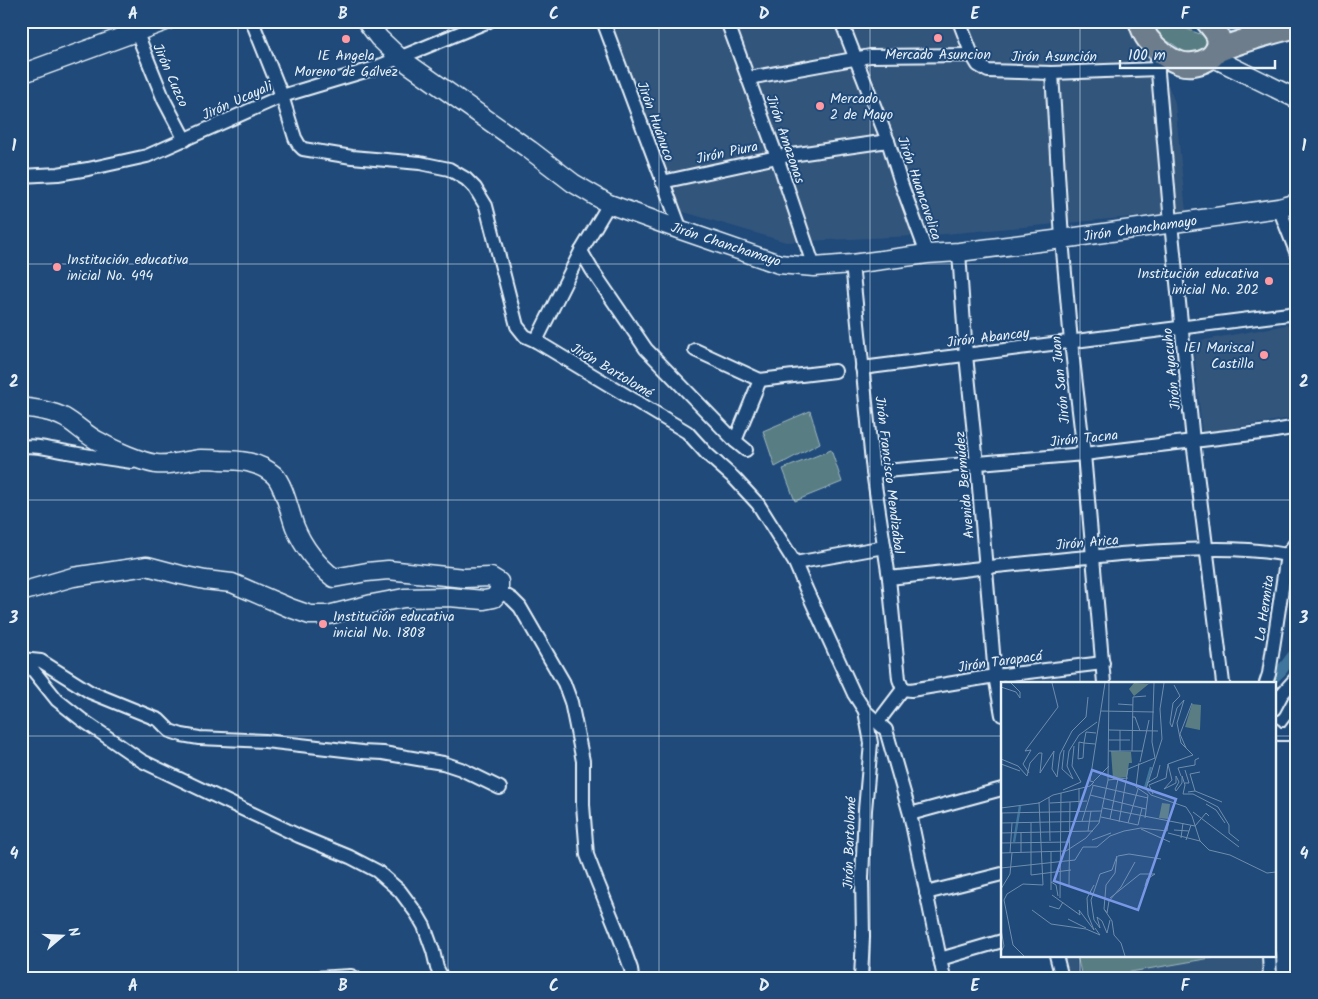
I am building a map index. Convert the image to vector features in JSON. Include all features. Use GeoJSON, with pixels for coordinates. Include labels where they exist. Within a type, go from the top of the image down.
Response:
{"type":"FeatureCollection","features":[{"type":"Feature","properties":{"kind":"highway"},"geometry":{"type":"LineString","coordinates":[[1207,21],[1216,31],[1219,40],[1214,54]]}},
{"type":"Feature","properties":{"kind":"highway"},"geometry":{"type":"LineString","coordinates":[[1141,22],[1160,61],[1171,59],[1181,63],[1194,64],[1235,43],[1297,26]]}},
{"type":"Feature","properties":{"kind":"street"},"geometry":{"type":"LineString","coordinates":[[21,74],[134,26],[166,21]]}},
{"type":"Feature","properties":{"kind":"street"},"geometry":{"type":"LineString","coordinates":[[252,21],[282,96]]}},
{"type":"Feature","properties":{"kind":"street","name":"Jirón Chanchamayo"},"geometry":{"type":"LineString","coordinates":[[366,21],[379,38],[400,58],[530,150],[573,183],[609,204],[779,264],[814,267],[959,252],[1279,208],[1297,203]]}},
{"type":"Feature","properties":{"kind":"street","name":"Jirón Huánuco"},"geometry":{"type":"LineString","coordinates":[[603,21],[680,230]]}},
{"type":"Feature","properties":{"kind":"street","name":"Jirón Amazonas"},"geometry":{"type":"LineString","coordinates":[[727,21],[777,157],[814,267]]}},
{"type":"Feature","properties":{"kind":"street","name":"Jirón Huancavelica"},"geometry":{"type":"LineString","coordinates":[[842,21],[888,141],[927,254]]}},
{"type":"Feature","properties":{"kind":"street"},"geometry":{"type":"LineString","coordinates":[[749,78],[870,56],[972,55],[959,21]]}},
{"type":"Feature","properties":{"kind":"street","name":"Jirón Ucayali"},"geometry":{"type":"LineString","coordinates":[[21,176],[58,174],[147,156],[282,96],[372,69],[484,22]]}},
{"type":"Feature","properties":{"kind":"street","name":"Jirón Cuzco"},"geometry":{"type":"LineString","coordinates":[[134,26],[164,100],[185,140]]}},
{"type":"Feature","properties":{"kind":"street"},"geometry":{"type":"LineString","coordinates":[[1214,54],[1297,99]]}},
{"type":"Feature","properties":{"kind":"street","name":"Jirón Asunción"},"geometry":{"type":"LineString","coordinates":[[972,55],[978,65],[988,71],[1052,74],[1160,61]]}},
{"type":"Feature","properties":{"kind":"street","name":"Jirón Ayacuho"},"geometry":{"type":"LineString","coordinates":[[1160,61],[1171,223],[1193,441],[1223,682]]}},
{"type":"Feature","properties":{"kind":"street","name":"Jirón San Juan"},"geometry":{"type":"LineString","coordinates":[[1052,74],[1062,239],[1071,342],[1084,454],[1104,682]]}},
{"type":"Feature","properties":{"kind":"street","name":"Jirón Bartolomé"},"geometry":{"type":"LineString","coordinates":[[282,96],[295,138],[303,149],[352,157],[420,163],[449,169],[466,179],[475,188],[486,206],[517,326],[524,336],[536,341],[687,432],[758,504],[796,563],[854,694],[865,710],[886,730],[910,814],[944,978]]}},
{"type":"Feature","properties":{"kind":"street","name":"Jirón Piura"},"geometry":{"type":"LineString","coordinates":[[662,182],[777,157],[888,141]]}},
{"type":"Feature","properties":{"kind":"street"},"geometry":{"type":"LineString","coordinates":[[536,341],[581,251],[609,204]]}},
{"type":"Feature","properties":{"kind":"street"},"geometry":{"type":"LineString","coordinates":[[1279,208],[1297,254]]}},
{"type":"Feature","properties":{"kind":"street"},"geometry":{"type":"LineString","coordinates":[[581,251],[646,349],[734,441],[746,450]]}},
{"type":"Feature","properties":{"kind":"street","name":"Avenida Bermúdez"},"geometry":{"type":"LineString","coordinates":[[959,252],[966,355],[995,676],[1001,709]]}},
{"type":"Feature","properties":{"kind":"street","name":"Jirón Francisco Mendizábal"},"geometry":{"type":"LineString","coordinates":[[852,264],[873,472],[889,578],[899,679],[903,689]]}},
{"type":"Feature","properties":{"kind":"street","name":"Jirón Abancay"},"geometry":{"type":"LineString","coordinates":[[862,368],[1297,313]]}},
{"type":"Feature","properties":{"kind":"street"},"geometry":{"type":"LineString","coordinates":[[695,350],[760,380],[835,371]]}},
{"type":"Feature","properties":{"kind":"street"},"geometry":{"type":"LineString","coordinates":[[734,441],[760,380]]}},
{"type":"Feature","properties":{"kind":"street"},"geometry":{"type":"LineString","coordinates":[[21,406],[46,411],[64,418],[99,442],[155,464]]}},
{"type":"Feature","properties":{"kind":"street","name":"Jirón Tacna"},"geometry":{"type":"LineString","coordinates":[[873,472],[1084,454],[1270,432],[1297,427]]}},
{"type":"Feature","properties":{"kind":"street"},"geometry":{"type":"LineString","coordinates":[[21,447],[30,446],[139,463],[170,464],[202,459],[252,462],[268,470],[276,477],[281,486],[296,530],[308,551],[334,578],[388,570],[464,578],[491,577],[499,582],[499,591],[494,598],[484,600],[449,597],[404,598],[328,615],[310,615],[232,583],[189,577],[147,566],[73,577],[21,592]]}},
{"type":"Feature","properties":{"kind":"street","name":"La Hermita"},"geometry":{"type":"LineString","coordinates":[[1266,682],[1287,555],[1297,541]]}},
{"type":"Feature","properties":{"kind":"street"},"geometry":{"type":"LineString","coordinates":[[796,563],[884,547]]}},
{"type":"Feature","properties":{"kind":"street","name":"Jirón Arica"},"geometry":{"type":"LineString","coordinates":[[889,578],[1093,556],[1206,549],[1263,550],[1287,555]]}},
{"type":"Feature","properties":{"kind":"street"},"geometry":{"type":"LineString","coordinates":[[499,591],[512,599],[520,607],[564,683],[571,702],[583,761],[583,804],[587,854],[596,881],[617,930],[631,969],[632,978]]}},
{"type":"Feature","properties":{"kind":"street"},"geometry":{"type":"LineString","coordinates":[[23,660],[41,662],[90,692],[159,720],[170,731],[182,735],[383,753],[443,763],[461,769],[500,788]]}},
{"type":"Feature","properties":{"kind":"street"},"geometry":{"type":"LineString","coordinates":[[23,660],[57,700],[142,761],[290,832],[357,860],[377,871],[400,891],[417,914],[424,926],[442,978]]}},
{"type":"Feature","properties":{"kind":"street","name":"Jirón Tarapacá"},"geometry":{"type":"LineString","coordinates":[[903,689],[911,690],[995,676],[1102,663]]}},
{"type":"Feature","properties":{"kind":"street"},"geometry":{"type":"LineString","coordinates":[[1276,705],[1282,694],[1297,677]]}},
{"type":"Feature","properties":{"kind":"street"},"geometry":{"type":"LineString","coordinates":[[878,722],[903,689]]}},
{"type":"Feature","properties":{"kind":"street","name":"Jirón Bartolomé"},"geometry":{"type":"LineString","coordinates":[[861,978],[864,810],[871,743],[865,710]]}},
{"type":"Feature","properties":{"kind":"street"},"geometry":{"type":"LineString","coordinates":[[1276,732],[1278,734],[1288,734],[1297,722]]}},
{"type":"Feature","properties":{"kind":"street"},"geometry":{"type":"LineString","coordinates":[[910,814],[1001,789]]}},
{"type":"Feature","properties":{"kind":"street"},"geometry":{"type":"LineString","coordinates":[[926,893],[1001,874]]}},
{"type":"Feature","properties":{"kind":"street"},"geometry":{"type":"LineString","coordinates":[[940,959],[1001,941]]}},
{"type":"Feature","properties":{"kind":"street"},"geometry":{"type":"LineString","coordinates":[[1056,956],[1062,978]]}},
{"type":"Feature","properties":{"kind":"street"},"geometry":{"type":"LineString","coordinates":[[1269,956],[1270,978]]}},
{"type":"Feature","properties":{"kind":"street"},"geometry":{"type":"LineString","coordinates":[[316,978],[351,976],[355,978]]}},
{"type":"Feature","properties":{"kind":"shaded area"},"geometry":{"type":"Polygon","coordinates":[[[602,21],[1144,21],[1175,103],[1186,212],[935,235],[786,242],[670,208],[602,21]]]}},
{"type":"Feature","properties":{"kind":"shaded area"},"geometry":{"type":"Polygon","coordinates":[[[1297,323],[1297,417],[1202,433],[1193,342],[1297,323]]]}},
{"type":"Feature","properties":{"kind":"shaded area"},"geometry":{"type":"Polygon","coordinates":[[[1063,956],[1264,956],[1265,978],[1068,978],[1063,956]]]}},
{"type":"Feature","properties":{"kind":"green space"},"geometry":{"type":"Polygon","coordinates":[[[1151,21],[1165,21],[1208,37],[1211,48],[1193,56],[1185,53],[1157,36],[1151,21]]]}},
{"type":"Feature","properties":{"kind":"green space"},"geometry":{"type":"Polygon","coordinates":[[[810,411],[820,443],[775,467],[763,431],[810,411]]]}},
{"type":"Feature","properties":{"kind":"green space"},"geometry":{"type":"Polygon","coordinates":[[[831,450],[842,482],[795,501],[783,469],[831,450]]]}},
{"type":"Feature","properties":{"kind":"green space"},"geometry":{"type":"Polygon","coordinates":[[[1077,956],[1222,956],[1096,978],[1082,978],[1077,956]]]}},
{"type":"Feature","properties":{"kind":"waterway"},"geometry":{"type":"LineString","coordinates":[[1231,25],[1246,26],[1271,21]]}},
{"type":"Feature","properties":{"kind":"waterway"},"geometry":{"type":"LineString","coordinates":[[1269,682],[1281,671],[1297,650]]}},
{"type":"Feature","properties":{"kind":"place","name":"Mercado Asuncion"},"geometry":{"type":"Point","coordinates":[938,38]}},
{"type":"Feature","properties":{"kind":"place","name":"IE Angela Moreno de Gálvez"},"geometry":{"type":"Point","coordinates":[346,39]}},
{"type":"Feature","properties":{"kind":"place","name":"Mercado 2 de Mayo"},"geometry":{"type":"Point","coordinates":[820,106]}},
{"type":"Feature","properties":{"kind":"place","name":"Institución educativa inicial No. 494"},"geometry":{"type":"Point","coordinates":[57,267]}},
{"type":"Feature","properties":{"kind":"place","name":"Institución educativa inicial No. 202"},"geometry":{"type":"Point","coordinates":[1269,281]}},
{"type":"Feature","properties":{"kind":"place","name":"IEI Mariscal Castilla"},"geometry":{"type":"Point","coordinates":[1264,355]}},
{"type":"Feature","properties":{"kind":"place","name":"Institución educativa inicial No. 1808"},"geometry":{"type":"Point","coordinates":[323,624]}}]}
